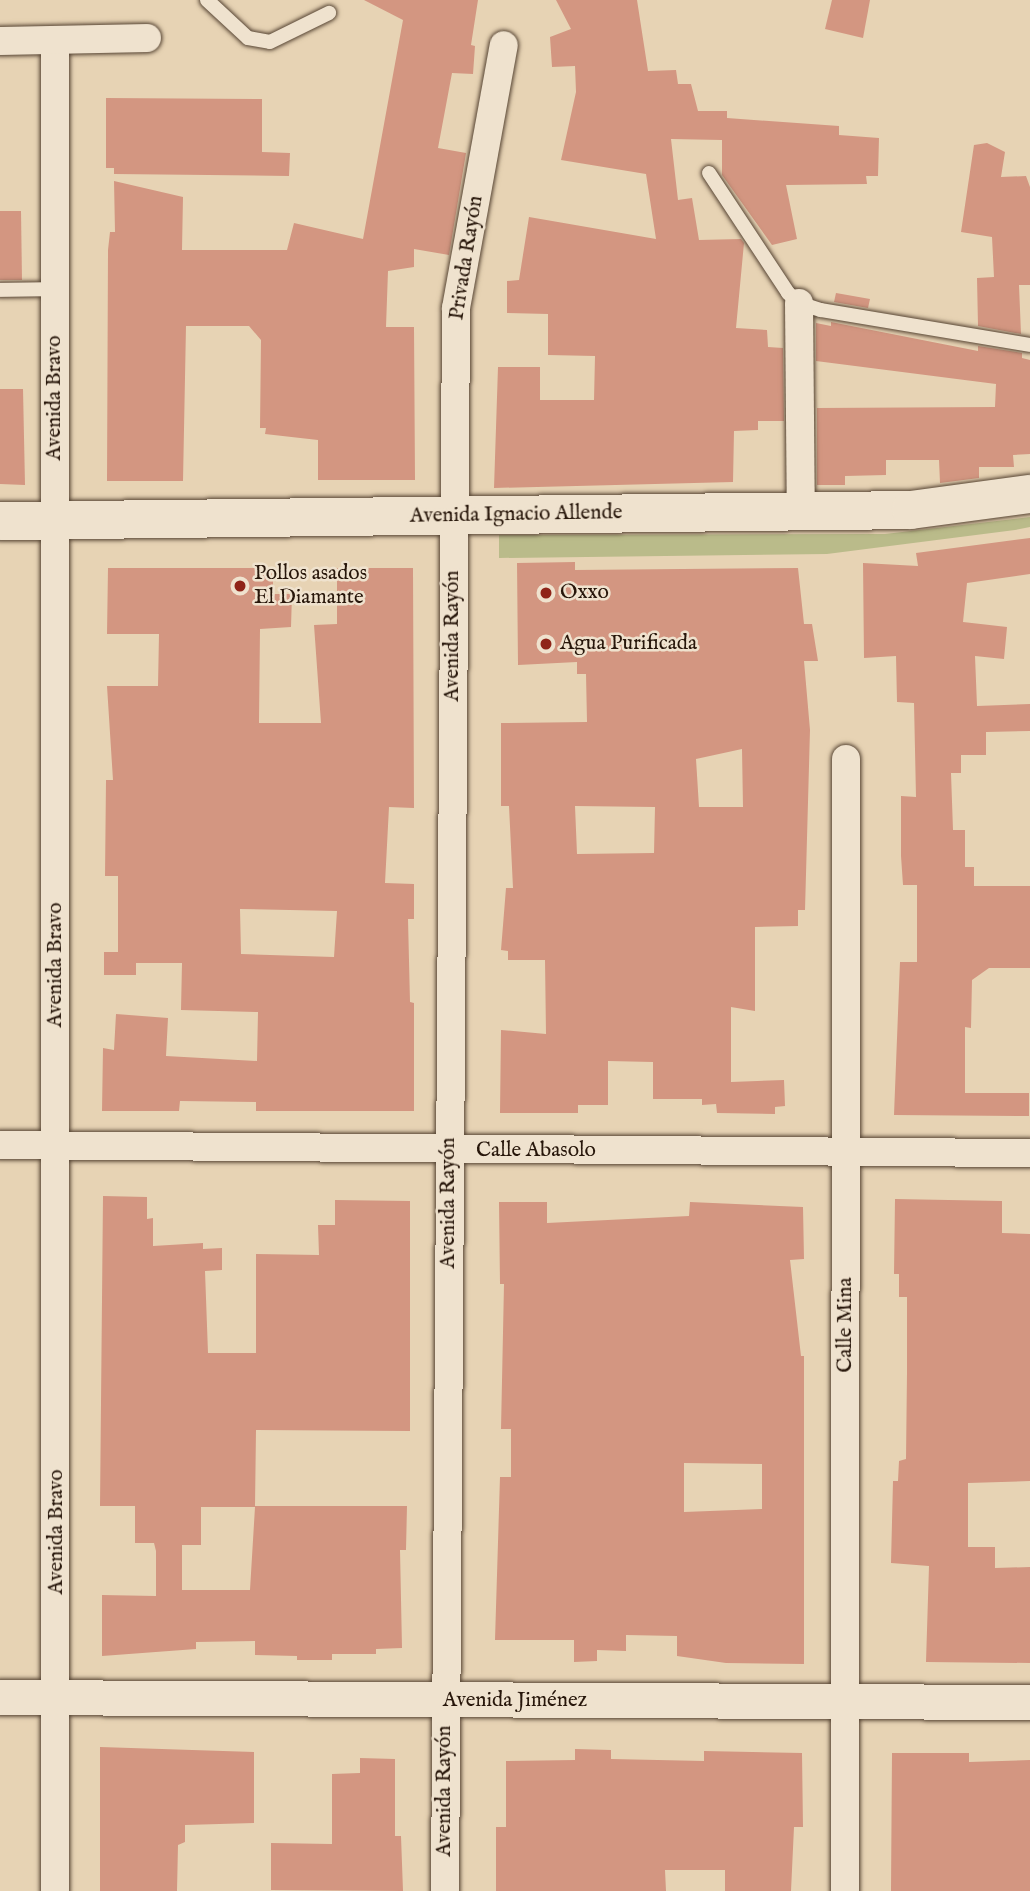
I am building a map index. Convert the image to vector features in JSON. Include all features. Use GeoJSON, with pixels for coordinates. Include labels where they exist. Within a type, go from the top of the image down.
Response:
{"type":"FeatureCollection","features":[{"type":"Feature","properties":{"kind":"main road","name":"Avenida Ignacio Allende"},"geometry":{"type":"LineString","coordinates":[[0,521],[911,510],[1030,494]]}},
{"type":"Feature","properties":{"kind":"street"},"geometry":{"type":"LineString","coordinates":[[0,41],[147,38]]}},
{"type":"Feature","properties":{"kind":"street","name":"Avenida Bravo"},"geometry":{"type":"LineString","coordinates":[[54,40],[57,1698],[55,1891]]}},
{"type":"Feature","properties":{"kind":"street","name":"Privada Rayón"},"geometry":{"type":"LineString","coordinates":[[454,516],[456,308],[504,45]]}},
{"type":"Feature","properties":{"kind":"street"},"geometry":{"type":"LineString","coordinates":[[799,303],[801,512]]}},
{"type":"Feature","properties":{"kind":"street","name":"Avenida Rayón"},"geometry":{"type":"LineString","coordinates":[[445,1891],[454,516]]}},
{"type":"Feature","properties":{"kind":"street","name":"Calle Mina"},"geometry":{"type":"LineString","coordinates":[[845,1891],[846,759]]}},
{"type":"Feature","properties":{"kind":"street","name":"Calle Abasolo"},"geometry":{"type":"LineString","coordinates":[[0,1145],[450,1151],[846,1149],[1030,1153]]}},
{"type":"Feature","properties":{"kind":"street","name":"Avenida Jiménez"},"geometry":{"type":"LineString","coordinates":[[0,1697],[1030,1702]]}},
{"type":"Feature","properties":{"kind":"lane"},"geometry":{"type":"LineString","coordinates":[[206,0],[248,38],[270,42],[329,13]]}},
{"type":"Feature","properties":{"kind":"lane"},"geometry":{"type":"LineString","coordinates":[[709,173],[788,293],[799,303],[821,310],[1030,345]]}},
{"type":"Feature","properties":{"kind":"lane"},"geometry":{"type":"LineString","coordinates":[[0,290],[55,289]]}},
{"type":"Feature","properties":{"kind":"green space"},"geometry":{"type":"Polygon","coordinates":[[[1030,517],[1030,527],[1015,530],[827,554],[499,558],[499,535],[885,534],[1030,517]]]}},
{"type":"Feature","properties":{"kind":"building"},"geometry":{"type":"Polygon","coordinates":[[[364,0],[478,0],[471,45],[475,46],[473,74],[452,73],[438,148],[466,153],[449,255],[414,249],[414,267],[388,271],[386,327],[414,327],[415,480],[318,480],[318,440],[265,434],[266,428],[260,428],[261,340],[249,326],[186,326],[183,481],[107,481],[108,250],[110,232],[115,232],[114,181],[183,197],[182,250],[287,250],[294,223],[363,239],[403,20],[364,0]]]}},
{"type":"Feature","properties":{"kind":"building"},"geometry":{"type":"Polygon","coordinates":[[[556,0],[637,0],[648,71],[676,70],[678,84],[691,84],[698,111],[727,111],[727,118],[839,126],[839,135],[879,138],[878,176],[866,176],[867,184],[786,185],[797,239],[772,245],[722,175],[722,140],[671,139],[678,200],[692,198],[699,240],[741,239],[744,243],[736,328],[767,330],[768,347],[783,348],[784,421],[758,421],[758,430],[734,431],[733,482],[494,488],[498,367],[540,367],[540,400],[594,400],[595,356],[548,355],[548,314],[507,313],[507,281],[519,280],[529,217],[656,239],[646,174],[561,160],[576,92],[575,66],[552,67],[550,37],[571,29],[556,0]]]}},
{"type":"Feature","properties":{"kind":"building"},"geometry":{"type":"Polygon","coordinates":[[[832,0],[870,0],[863,38],[825,29],[832,0]]]}},
{"type":"Feature","properties":{"kind":"building"},"geometry":{"type":"Polygon","coordinates":[[[106,98],[262,99],[262,152],[290,153],[289,176],[114,174],[114,168],[106,168],[106,98]]]}},
{"type":"Feature","properties":{"kind":"building"},"geometry":{"type":"Polygon","coordinates":[[[987,143],[1005,152],[1001,177],[1026,176],[1030,187],[1030,285],[1019,285],[1021,334],[978,326],[977,278],[994,277],[992,237],[961,232],[974,145],[987,143]]]}},
{"type":"Feature","properties":{"kind":"building"},"geometry":{"type":"Polygon","coordinates":[[[0,211],[21,211],[22,280],[0,280],[0,211]]]}},
{"type":"Feature","properties":{"kind":"building"},"geometry":{"type":"Polygon","coordinates":[[[836,293],[870,299],[868,308],[834,302],[836,293]]]}},
{"type":"Feature","properties":{"kind":"building"},"geometry":{"type":"Polygon","coordinates":[[[831,322],[978,351],[978,346],[1022,353],[1022,358],[1030,360],[1030,454],[1013,455],[1014,467],[979,467],[979,478],[940,483],[939,460],[886,460],[886,475],[845,476],[845,485],[817,485],[817,408],[995,407],[996,384],[816,361],[816,323],[831,326],[831,322]]]}},
{"type":"Feature","properties":{"kind":"building"},"geometry":{"type":"Polygon","coordinates":[[[0,389],[23,389],[25,485],[0,484],[0,389]]]}},
{"type":"Feature","properties":{"kind":"building"},"geometry":{"type":"Polygon","coordinates":[[[1030,538],[1030,574],[967,583],[963,622],[1007,627],[1004,659],[975,656],[977,706],[1030,704],[1030,731],[986,732],[986,755],[961,755],[961,773],[951,773],[953,830],[965,830],[965,867],[974,867],[974,886],[1030,886],[1030,968],[989,968],[972,980],[971,1028],[965,1027],[965,1093],[1029,1093],[1029,1116],[894,1115],[900,962],[917,962],[917,885],[903,885],[901,856],[901,796],[916,797],[914,703],[897,702],[896,656],[864,658],[863,563],[918,566],[916,553],[1030,538]]]}},
{"type":"Feature","properties":{"kind":"building"},"geometry":{"type":"Polygon","coordinates":[[[575,562],[575,570],[798,568],[804,624],[812,624],[818,661],[804,661],[810,730],[805,910],[798,910],[798,926],[755,927],[755,1011],[731,1007],[731,1082],[784,1080],[785,1106],[775,1107],[775,1114],[717,1113],[716,1104],[702,1105],[702,1099],[653,1099],[653,1062],[608,1061],[608,1105],[578,1105],[578,1113],[500,1113],[501,1030],[546,1034],[545,960],[508,960],[508,951],[501,950],[506,888],[513,888],[509,806],[501,806],[501,723],[587,722],[586,674],[577,674],[577,662],[518,665],[517,563],[575,562]],[[742,749],[696,759],[699,807],[743,807],[742,749]],[[575,806],[577,854],[654,853],[655,807],[575,806]]]}},
{"type":"Feature","properties":{"kind":"building"},"geometry":{"type":"Polygon","coordinates":[[[108,568],[273,568],[273,594],[292,594],[291,627],[260,629],[259,723],[321,723],[314,625],[337,624],[337,568],[413,568],[414,808],[389,807],[385,883],[414,884],[414,919],[408,919],[410,1002],[414,1003],[414,1111],[256,1111],[256,1102],[180,1101],[179,1111],[102,1111],[103,1048],[114,1050],[116,1014],[168,1018],[166,1056],[257,1061],[258,1012],[181,1010],[182,963],[136,963],[136,975],[104,975],[104,952],[118,952],[118,876],[105,876],[106,780],[113,780],[107,686],[158,686],[159,634],[107,634],[108,568]],[[240,909],[241,954],[334,957],[337,911],[240,909]]]}},
{"type":"Feature","properties":{"kind":"building"},"geometry":{"type":"Polygon","coordinates":[[[103,1196],[147,1197],[147,1219],[153,1218],[153,1246],[203,1243],[203,1249],[222,1248],[222,1270],[205,1271],[208,1353],[256,1353],[256,1254],[319,1255],[318,1225],[335,1225],[335,1200],[410,1201],[410,1431],[256,1430],[255,1506],[407,1506],[406,1550],[400,1550],[402,1648],[376,1649],[376,1654],[332,1654],[332,1660],[297,1660],[297,1656],[255,1655],[255,1641],[196,1642],[196,1649],[102,1656],[102,1595],[156,1596],[156,1551],[154,1543],[135,1543],[135,1506],[100,1506],[103,1196]],[[201,1507],[201,1545],[182,1545],[182,1590],[250,1590],[255,1507],[201,1507]]]}},
{"type":"Feature","properties":{"kind":"building"},"geometry":{"type":"Polygon","coordinates":[[[895,1199],[1002,1201],[1002,1233],[1030,1234],[1030,1481],[968,1483],[968,1547],[995,1547],[995,1568],[1030,1567],[1030,1663],[926,1662],[929,1566],[891,1563],[893,1481],[898,1481],[899,1461],[906,1459],[907,1372],[907,1297],[899,1297],[899,1274],[894,1274],[895,1199]]]}},
{"type":"Feature","properties":{"kind":"building"},"geometry":{"type":"Polygon","coordinates":[[[499,1202],[547,1202],[547,1223],[689,1216],[690,1202],[803,1207],[804,1259],[790,1260],[801,1356],[804,1356],[804,1664],[726,1663],[677,1656],[677,1636],[626,1635],[626,1651],[597,1650],[597,1661],[574,1662],[574,1640],[495,1640],[500,1477],[511,1477],[511,1429],[501,1429],[504,1284],[500,1284],[499,1202]],[[684,1463],[684,1512],[762,1509],[762,1464],[684,1463]]]}},
{"type":"Feature","properties":{"kind":"building"},"geometry":{"type":"Polygon","coordinates":[[[100,1747],[254,1752],[254,1823],[185,1825],[185,1842],[178,1845],[177,1891],[100,1891],[100,1747]]]}},
{"type":"Feature","properties":{"kind":"building"},"geometry":{"type":"Polygon","coordinates":[[[575,1749],[611,1750],[611,1759],[704,1761],[704,1751],[802,1753],[803,1827],[794,1827],[791,1891],[725,1891],[725,1870],[665,1870],[666,1891],[496,1891],[496,1827],[506,1827],[506,1761],[575,1760],[575,1749]]]}},
{"type":"Feature","properties":{"kind":"building"},"geometry":{"type":"Polygon","coordinates":[[[892,1753],[969,1753],[969,1762],[1030,1760],[1030,1891],[891,1891],[892,1753]]]}},
{"type":"Feature","properties":{"kind":"building"},"geometry":{"type":"Polygon","coordinates":[[[360,1758],[395,1759],[395,1836],[401,1836],[403,1891],[271,1890],[271,1843],[332,1844],[332,1774],[360,1773],[360,1758]]]}},
{"type":"Feature","properties":{"kind":"place","name":"Pollos asados El Diamante"},"geometry":{"type":"Point","coordinates":[240,586]}},
{"type":"Feature","properties":{"kind":"place","name":"Oxxo"},"geometry":{"type":"Point","coordinates":[546,593]}},
{"type":"Feature","properties":{"kind":"place","name":"Agua Purificada"},"geometry":{"type":"Point","coordinates":[546,644]}}]}
